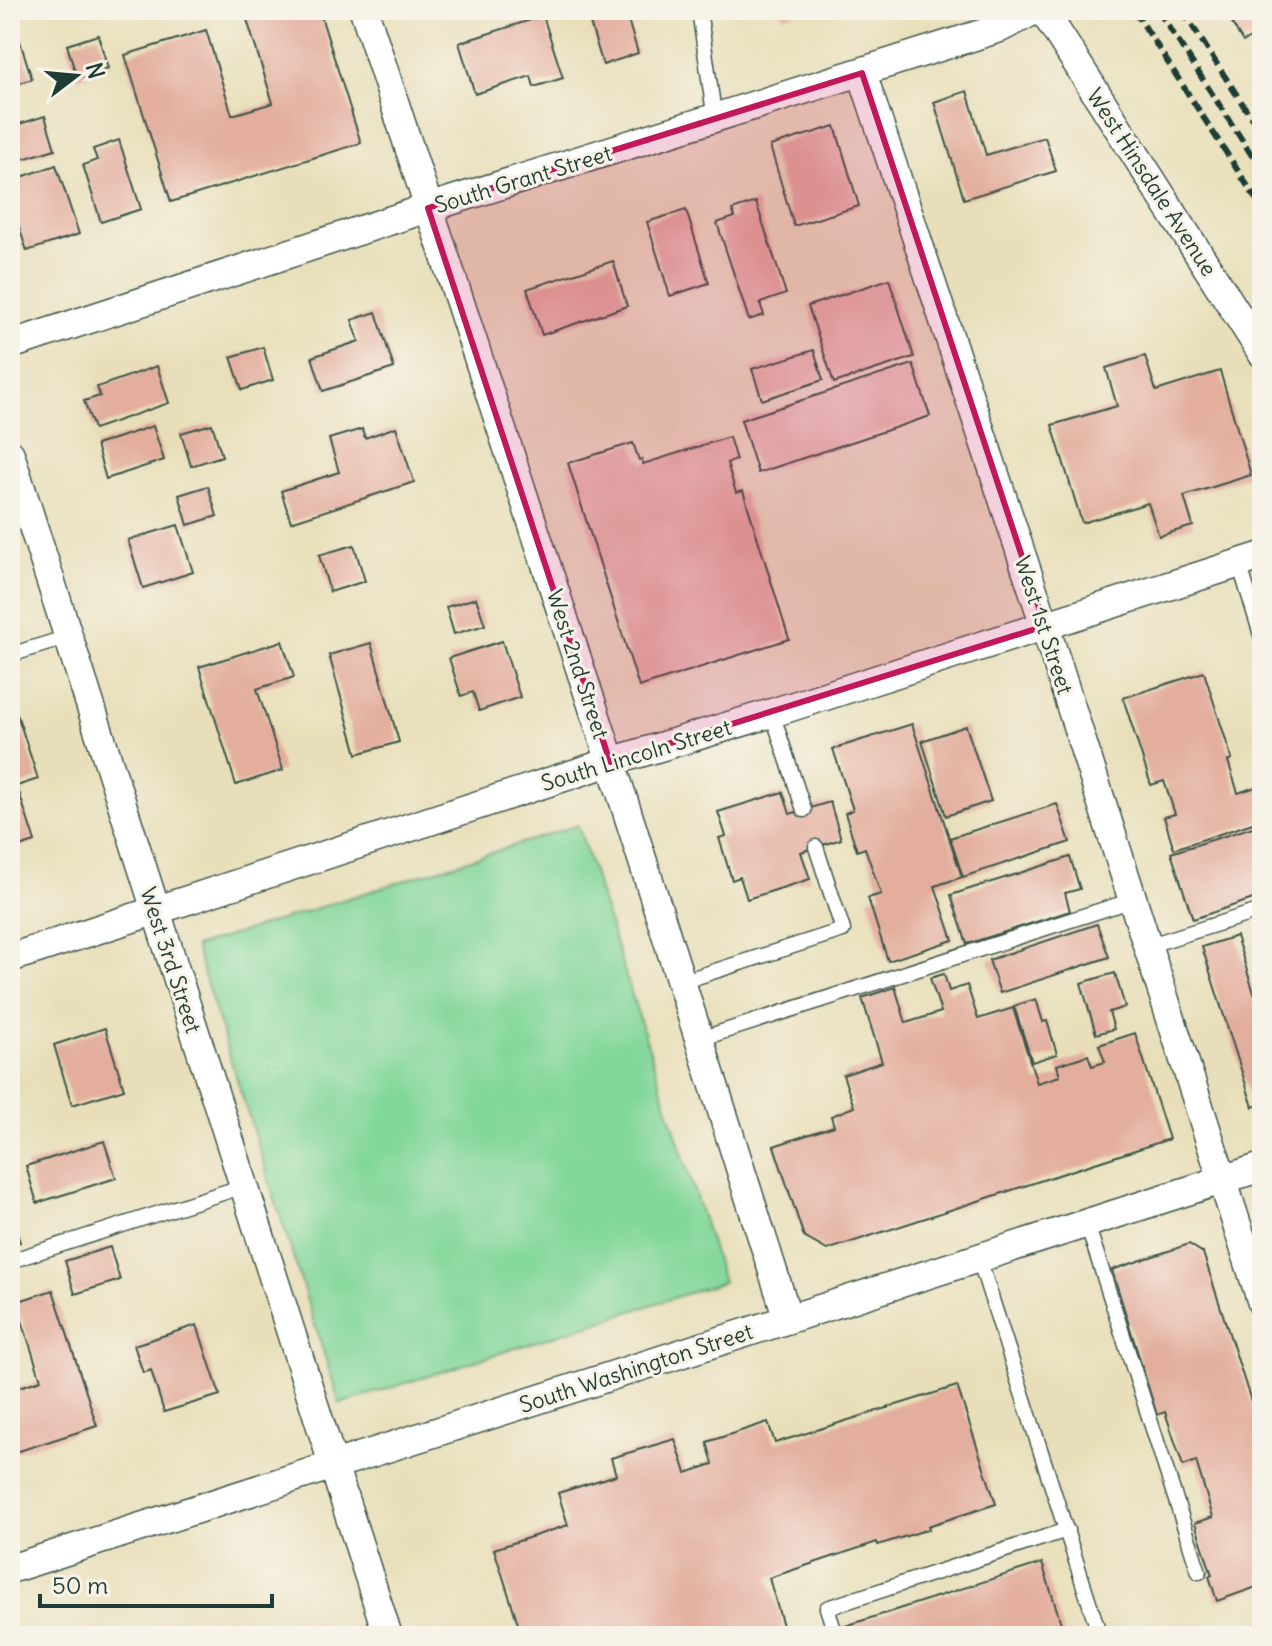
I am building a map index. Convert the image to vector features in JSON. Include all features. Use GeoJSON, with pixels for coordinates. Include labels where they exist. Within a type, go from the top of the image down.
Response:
{"type":"FeatureCollection","features":[{"type":"Feature","properties":{"kind":"street","name":"West 2nd Street"},"geometry":{"type":"LineString","coordinates":[[364,10],[700,1039],[788,1319]]}},
{"type":"Feature","properties":{"kind":"street","name":"South Grant Street"},"geometry":{"type":"LineString","coordinates":[[10,345],[428,208],[1000,28],[1035,10]]}},
{"type":"Feature","properties":{"kind":"street","name":"West Hinsdale Avenue"},"geometry":{"type":"LineString","coordinates":[[1043,10],[1262,353]]}},
{"type":"Feature","properties":{"kind":"street","name":"West 1st Street"},"geometry":{"type":"LineString","coordinates":[[862,73],[1045,626],[1262,1303]]}},
{"type":"Feature","properties":{"kind":"street","name":"West 3rd Street"},"geometry":{"type":"LineString","coordinates":[[10,454],[388,1636]]}},
{"type":"Feature","properties":{"kind":"street","name":"South Lincoln Street"},"geometry":{"type":"LineString","coordinates":[[10,958],[610,762],[1250,559]]}},
{"type":"Feature","properties":{"kind":"street","name":"South Washington Street"},"geometry":{"type":"LineString","coordinates":[[10,1569],[1262,1167]]}},
{"type":"Feature","properties":{"kind":"lane"},"geometry":{"type":"LineString","coordinates":[[699,10],[715,120]]}},
{"type":"Feature","properties":{"kind":"lane"},"geometry":{"type":"LineString","coordinates":[[1250,559],[1262,638]]}},
{"type":"Feature","properties":{"kind":"lane"},"geometry":{"type":"LineString","coordinates":[[10,655],[68,637]]}},
{"type":"Feature","properties":{"kind":"lane"},"geometry":{"type":"LineString","coordinates":[[772,713],[804,810]]}},
{"type":"Feature","properties":{"kind":"lane"},"geometry":{"type":"LineString","coordinates":[[681,982],[843,930],[816,847]]}},
{"type":"Feature","properties":{"kind":"lane"},"geometry":{"type":"LineString","coordinates":[[700,1039],[1133,900]]}},
{"type":"Feature","properties":{"kind":"lane"},"geometry":{"type":"LineString","coordinates":[[1147,946],[1262,910]]}},
{"type":"Feature","properties":{"kind":"lane"},"geometry":{"type":"LineString","coordinates":[[10,1261],[244,1186]]}},
{"type":"Feature","properties":{"kind":"lane"},"geometry":{"type":"LineString","coordinates":[[1087,1224],[1199,1572]]}},
{"type":"Feature","properties":{"kind":"lane"},"geometry":{"type":"LineString","coordinates":[[979,1259],[1100,1636]]}},
{"type":"Feature","properties":{"kind":"lane"},"geometry":{"type":"LineString","coordinates":[[836,1636],[827,1608],[1067,1530]]}},
{"type":"Feature","properties":{"kind":"highlighted area"},"geometry":{"type":"Polygon","coordinates":[[[862,73],[1045,626],[610,762],[428,208],[862,73]]]}},
{"type":"Feature","properties":{"kind":"green space"},"geometry":{"type":"Polygon","coordinates":[[[578,825],[723,1282],[340,1404],[195,947],[578,825]]]}},
{"type":"Feature","properties":{"kind":"building"},"geometry":{"type":"Polygon","coordinates":[[[244,10],[319,10],[361,143],[171,202],[125,55],[206,30],[232,115],[273,103],[244,10]]]}},
{"type":"Feature","properties":{"kind":"building"},"geometry":{"type":"Polygon","coordinates":[[[586,10],[625,10],[638,53],[603,65],[586,10]]]}},
{"type":"Feature","properties":{"kind":"building"},"geometry":{"type":"Polygon","coordinates":[[[781,10],[802,10],[802,11],[783,17],[781,10]]]}},
{"type":"Feature","properties":{"kind":"building"},"geometry":{"type":"Polygon","coordinates":[[[1262,10],[1262,31],[1243,42],[1225,12],[1262,10]]]}},
{"type":"Feature","properties":{"kind":"building"},"geometry":{"type":"Polygon","coordinates":[[[543,16],[563,78],[534,87],[531,76],[475,94],[459,43],[543,16]]]}},
{"type":"Feature","properties":{"kind":"building"},"geometry":{"type":"Polygon","coordinates":[[[17,32],[32,79],[10,86],[10,34],[17,32]]]}},
{"type":"Feature","properties":{"kind":"building"},"geometry":{"type":"Polygon","coordinates":[[[98,35],[108,68],[77,78],[67,45],[98,35]]]}},
{"type":"Feature","properties":{"kind":"building"},"geometry":{"type":"Polygon","coordinates":[[[967,91],[986,155],[1045,137],[1056,171],[964,199],[934,102],[967,91]]]}},
{"type":"Feature","properties":{"kind":"building"},"geometry":{"type":"Polygon","coordinates":[[[45,116],[55,149],[23,159],[13,126],[45,116]]]}},
{"type":"Feature","properties":{"kind":"building"},"geometry":{"type":"Polygon","coordinates":[[[835,126],[859,206],[794,226],[770,146],[835,126]]]}},
{"type":"Feature","properties":{"kind":"building"},"geometry":{"type":"Polygon","coordinates":[[[119,140],[141,209],[101,222],[83,165],[97,160],[93,149],[119,140]]]}},
{"type":"Feature","properties":{"kind":"building"},"geometry":{"type":"Polygon","coordinates":[[[56,165],[79,234],[27,251],[10,200],[10,181],[56,165]]]}},
{"type":"Feature","properties":{"kind":"building"},"geometry":{"type":"Polygon","coordinates":[[[756,202],[786,294],[760,303],[764,315],[749,320],[717,223],[735,217],[732,210],[756,202]]]}},
{"type":"Feature","properties":{"kind":"building"},"geometry":{"type":"Polygon","coordinates":[[[686,210],[709,283],[670,296],[647,222],[686,210]]]}},
{"type":"Feature","properties":{"kind":"building"},"geometry":{"type":"Polygon","coordinates":[[[613,261],[627,306],[542,335],[527,289],[613,261]]]}},
{"type":"Feature","properties":{"kind":"building"},"geometry":{"type":"Polygon","coordinates":[[[889,279],[914,357],[834,383],[808,306],[889,279]]]}},
{"type":"Feature","properties":{"kind":"building"},"geometry":{"type":"Polygon","coordinates":[[[376,312],[394,368],[323,391],[312,357],[359,341],[352,320],[376,312]]]}},
{"type":"Feature","properties":{"kind":"building"},"geometry":{"type":"Polygon","coordinates":[[[263,347],[273,380],[242,390],[231,357],[263,347]]]}},
{"type":"Feature","properties":{"kind":"building"},"geometry":{"type":"Polygon","coordinates":[[[814,350],[823,380],[762,400],[752,369],[814,350]]]}},
{"type":"Feature","properties":{"kind":"building"},"geometry":{"type":"Polygon","coordinates":[[[1145,356],[1156,391],[1220,371],[1251,475],[1184,496],[1193,526],[1159,536],[1148,503],[1082,523],[1052,425],[1117,406],[1106,368],[1145,356]]]}},
{"type":"Feature","properties":{"kind":"building"},"geometry":{"type":"Polygon","coordinates":[[[913,364],[930,416],[758,473],[741,420],[913,364]]]}},
{"type":"Feature","properties":{"kind":"building"},"geometry":{"type":"Polygon","coordinates":[[[157,366],[169,403],[94,429],[84,401],[100,396],[97,387],[157,366]]]}},
{"type":"Feature","properties":{"kind":"building"},"geometry":{"type":"Polygon","coordinates":[[[212,424],[222,456],[191,466],[181,433],[212,424]]]}},
{"type":"Feature","properties":{"kind":"building"},"geometry":{"type":"Polygon","coordinates":[[[153,426],[164,460],[106,479],[96,445],[153,426]]]}},
{"type":"Feature","properties":{"kind":"building"},"geometry":{"type":"Polygon","coordinates":[[[396,427],[414,482],[291,522],[281,491],[339,472],[329,439],[362,429],[365,438],[396,427]]]}},
{"type":"Feature","properties":{"kind":"building"},"geometry":{"type":"Polygon","coordinates":[[[729,437],[736,460],[727,463],[736,493],[743,491],[789,639],[639,687],[568,463],[633,443],[643,464],[729,437]]]}},
{"type":"Feature","properties":{"kind":"building"},"geometry":{"type":"Polygon","coordinates":[[[208,486],[217,516],[188,525],[179,495],[208,486]]]}},
{"type":"Feature","properties":{"kind":"building"},"geometry":{"type":"Polygon","coordinates":[[[178,525],[193,572],[143,588],[128,540],[178,525]]]}},
{"type":"Feature","properties":{"kind":"building"},"geometry":{"type":"Polygon","coordinates":[[[354,545],[365,581],[330,592],[319,555],[354,545]]]}},
{"type":"Feature","properties":{"kind":"building"},"geometry":{"type":"Polygon","coordinates":[[[476,598],[485,625],[454,634],[446,607],[476,598]]]}},
{"type":"Feature","properties":{"kind":"building"},"geometry":{"type":"Polygon","coordinates":[[[282,641],[294,677],[257,689],[283,770],[236,785],[199,667],[282,641]]]}},
{"type":"Feature","properties":{"kind":"building"},"geometry":{"type":"Polygon","coordinates":[[[502,641],[520,697],[479,711],[473,692],[461,696],[449,658],[502,641]]]}},
{"type":"Feature","properties":{"kind":"building"},"geometry":{"type":"Polygon","coordinates":[[[371,643],[399,742],[357,754],[329,655],[371,643]]]}},
{"type":"Feature","properties":{"kind":"building"},"geometry":{"type":"Polygon","coordinates":[[[1204,672],[1232,759],[1228,761],[1238,793],[1262,785],[1262,820],[1174,849],[1164,817],[1175,814],[1164,781],[1151,785],[1123,698],[1204,672]]]}},
{"type":"Feature","properties":{"kind":"building"},"geometry":{"type":"Polygon","coordinates":[[[17,714],[38,779],[17,786],[35,842],[10,850],[10,716],[17,714]]]}},
{"type":"Feature","properties":{"kind":"building"},"geometry":{"type":"Polygon","coordinates":[[[912,724],[962,877],[935,886],[953,940],[888,961],[868,898],[881,894],[865,848],[857,851],[845,813],[853,810],[833,749],[912,724]]]}},
{"type":"Feature","properties":{"kind":"building"},"geometry":{"type":"Polygon","coordinates":[[[966,726],[991,801],[946,816],[922,741],[966,726]]]}},
{"type":"Feature","properties":{"kind":"building"},"geometry":{"type":"Polygon","coordinates":[[[783,792],[790,814],[830,802],[841,839],[801,852],[810,879],[747,899],[740,877],[732,880],[719,838],[726,836],[718,812],[783,792]]]}},
{"type":"Feature","properties":{"kind":"building"},"geometry":{"type":"Polygon","coordinates":[[[1057,804],[1070,842],[963,877],[950,838],[1057,804]]]}},
{"type":"Feature","properties":{"kind":"building"},"geometry":{"type":"Polygon","coordinates":[[[1262,824],[1262,896],[1193,919],[1171,853],[1262,824]]]}},
{"type":"Feature","properties":{"kind":"building"},"geometry":{"type":"Polygon","coordinates":[[[1070,857],[1080,889],[1065,893],[1070,911],[967,944],[951,895],[1070,857]]]}},
{"type":"Feature","properties":{"kind":"building"},"geometry":{"type":"Polygon","coordinates":[[[1097,924],[1109,957],[1000,993],[989,960],[1097,924]]]}},
{"type":"Feature","properties":{"kind":"building"},"geometry":{"type":"Polygon","coordinates":[[[1236,936],[1254,993],[1262,990],[1262,1104],[1253,1107],[1202,947],[1236,936]]]}},
{"type":"Feature","properties":{"kind":"building"},"geometry":{"type":"Polygon","coordinates":[[[1115,973],[1125,1007],[1109,1012],[1114,1029],[1096,1034],[1081,983],[1115,973]]]}},
{"type":"Feature","properties":{"kind":"building"},"geometry":{"type":"Polygon","coordinates":[[[944,974],[949,991],[967,985],[978,1019],[1013,1008],[1037,1083],[1060,1076],[1057,1065],[1088,1055],[1092,1066],[1105,1062],[1099,1045],[1135,1033],[1169,1139],[827,1250],[804,1237],[774,1146],[834,1126],[831,1116],[854,1107],[843,1075],[882,1062],[862,998],[895,987],[906,1023],[941,1012],[930,978],[944,974]]]}},
{"type":"Feature","properties":{"kind":"building"},"geometry":{"type":"Polygon","coordinates":[[[1036,999],[1043,1022],[1047,1021],[1057,1054],[1032,1062],[1014,1006],[1036,999]]]}},
{"type":"Feature","properties":{"kind":"building"},"geometry":{"type":"Polygon","coordinates":[[[105,1028],[124,1089],[72,1105],[54,1045],[105,1028]]]}},
{"type":"Feature","properties":{"kind":"building"},"geometry":{"type":"Polygon","coordinates":[[[104,1141],[116,1178],[37,1203],[26,1166],[104,1141]]]}},
{"type":"Feature","properties":{"kind":"building"},"geometry":{"type":"Polygon","coordinates":[[[10,1212],[20,1242],[10,1245],[10,1212]]]}},
{"type":"Feature","properties":{"kind":"building"},"geometry":{"type":"Polygon","coordinates":[[[1189,1244],[1203,1253],[1262,1435],[1262,1585],[1217,1601],[1195,1523],[1213,1517],[1196,1461],[1183,1466],[1165,1412],[1157,1415],[1112,1270],[1189,1244]]]}},
{"type":"Feature","properties":{"kind":"building"},"geometry":{"type":"Polygon","coordinates":[[[110,1247],[120,1280],[75,1294],[65,1261],[110,1247]]]}},
{"type":"Feature","properties":{"kind":"building"},"geometry":{"type":"Polygon","coordinates":[[[53,1290],[97,1426],[16,1452],[10,1434],[10,1390],[41,1380],[16,1302],[53,1290]]]}},
{"type":"Feature","properties":{"kind":"building"},"geometry":{"type":"Polygon","coordinates":[[[197,1325],[220,1395],[164,1412],[151,1370],[143,1373],[134,1345],[197,1325]]]}},
{"type":"Feature","properties":{"kind":"building"},"geometry":{"type":"Polygon","coordinates":[[[957,1386],[996,1504],[928,1526],[929,1529],[878,1545],[877,1542],[769,1578],[786,1636],[522,1636],[494,1549],[568,1525],[558,1493],[616,1475],[611,1458],[675,1439],[686,1473],[713,1464],[707,1442],[768,1422],[775,1443],[957,1386]]]}},
{"type":"Feature","properties":{"kind":"building"},"geometry":{"type":"Polygon","coordinates":[[[1042,1563],[1065,1636],[831,1636],[830,1631],[1042,1563]]]}},
{"type":"Feature","properties":{"kind":"building"},"geometry":{"type":"Polygon","coordinates":[[[1262,1623],[1262,1636],[1234,1636],[1233,1632],[1262,1623]]]}},
{"type":"Feature","properties":{"kind":"railway"},"geometry":{"type":"LineString","coordinates":[[1134,10],[1262,208]]}},
{"type":"Feature","properties":{"kind":"railway"},"geometry":{"type":"LineString","coordinates":[[1158,10],[1262,171]]}},
{"type":"Feature","properties":{"kind":"railway"},"geometry":{"type":"LineString","coordinates":[[1182,10],[1262,134]]}}]}
